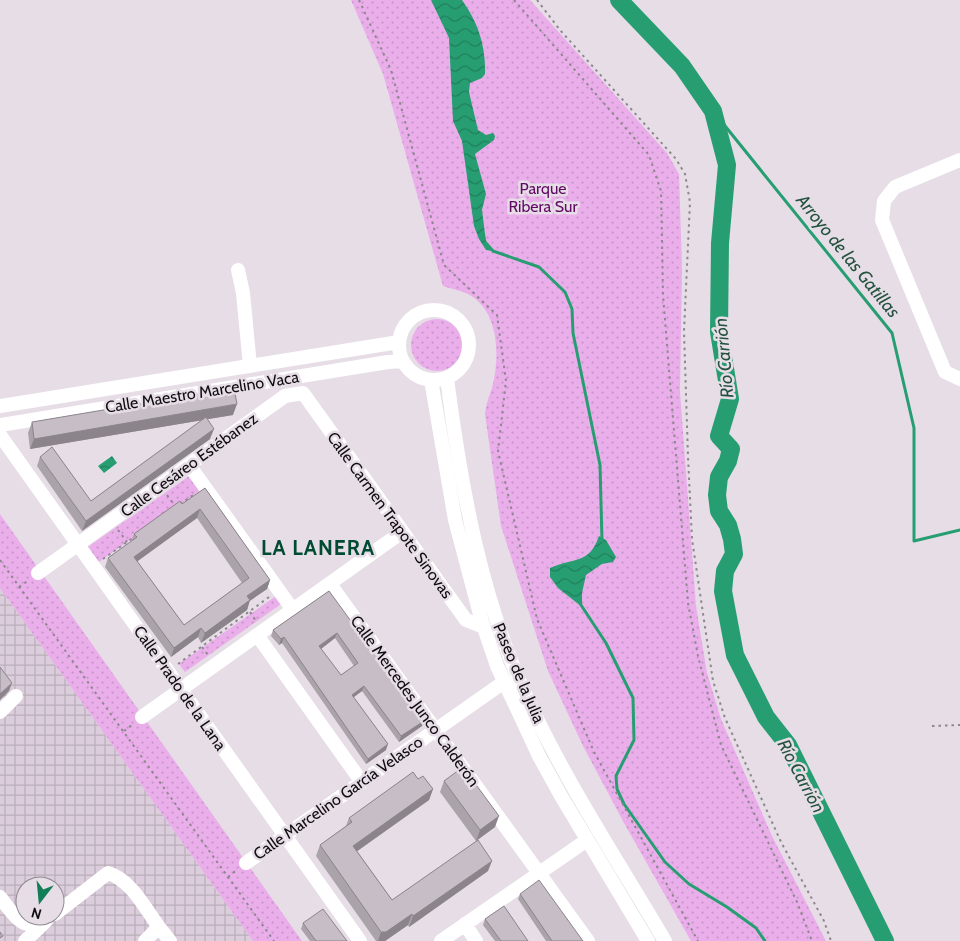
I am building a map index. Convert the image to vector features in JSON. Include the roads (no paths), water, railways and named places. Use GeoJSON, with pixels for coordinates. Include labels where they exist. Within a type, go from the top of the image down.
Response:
{"type":"FeatureCollection","features":[{"type":"Feature","properties":{"kind":"street"},"geometry":{"type":"LineString","coordinates":[[960,160],[895,187],[884,201],[882,220],[945,372],[960,379]]}},
{"type":"Feature","properties":{"kind":"street"},"geometry":{"type":"LineString","coordinates":[[238,270],[243,293],[250,366]]}},
{"type":"Feature","properties":{"kind":"street"},"geometry":{"type":"LineString","coordinates":[[438,309],[449,312],[459,319],[466,328],[470,341],[468,357],[462,368],[447,378],[431,380],[415,374],[404,361],[399,342],[404,326],[419,313],[438,309]]}},
{"type":"Feature","properties":{"kind":"street","name":"Calle Maestro Marcelino Vaca"},"geometry":{"type":"LineString","coordinates":[[0,406],[399,342]]}},
{"type":"Feature","properties":{"kind":"street","name":"Calle Maestro Marcelino Vaca"},"geometry":{"type":"LineString","coordinates":[[0,425],[378,363],[404,361]]}},
{"type":"Feature","properties":{"kind":"street","name":"Paseo de la Julia"},"geometry":{"type":"LineString","coordinates":[[447,378],[459,462],[475,539],[486,587],[511,660],[528,700],[581,802],[665,941]]}},
{"type":"Feature","properties":{"kind":"street","name":"Paseo de la Julia"},"geometry":{"type":"LineString","coordinates":[[431,380],[455,520],[484,627],[504,682],[539,756],[586,840],[648,941]]}},
{"type":"Feature","properties":{"kind":"street","name":"Calle Carmen Trapote Sinovas"},"geometry":{"type":"LineString","coordinates":[[304,393],[466,620],[484,627]]}},
{"type":"Feature","properties":{"kind":"street","name":"Calle Cesáreo Estébanez"},"geometry":{"type":"LineString","coordinates":[[78,545],[286,396],[304,393]]}},
{"type":"Feature","properties":{"kind":"street","name":"Calle Prado de la Lana"},"geometry":{"type":"LineString","coordinates":[[0,435],[360,941]]}},
{"type":"Feature","properties":{"kind":"street"},"geometry":{"type":"LineString","coordinates":[[189,465],[293,610]]}},
{"type":"Feature","properties":{"kind":"street"},"geometry":{"type":"LineString","coordinates":[[142,717],[182,690],[257,629],[293,610],[402,532]]}},
{"type":"Feature","properties":{"kind":"street"},"geometry":{"type":"LineString","coordinates":[[38,573],[78,545]]}},
{"type":"Feature","properties":{"kind":"street","name":"Calle Mercedes Junco Calderón"},"geometry":{"type":"LineString","coordinates":[[330,584],[540,871],[588,941]]}},
{"type":"Feature","properties":{"kind":"street"},"geometry":{"type":"LineString","coordinates":[[257,629],[361,781]]}},
{"type":"Feature","properties":{"kind":"street","name":"Calle Marcelino García Velasco"},"geometry":{"type":"LineString","coordinates":[[246,863],[504,682]]}},
{"type":"Feature","properties":{"kind":"street"},"geometry":{"type":"LineString","coordinates":[[0,712],[16,696]]}},
{"type":"Feature","properties":{"kind":"street"},"geometry":{"type":"LineString","coordinates":[[441,941],[586,840]]}},
{"type":"Feature","properties":{"kind":"street"},"geometry":{"type":"LineString","coordinates":[[65,906],[108,873],[122,880],[170,941]]}},
{"type":"Feature","properties":{"kind":"street"},"geometry":{"type":"LineString","coordinates":[[0,897],[15,917]]}},
{"type":"Feature","properties":{"kind":"street"},"geometry":{"type":"LineString","coordinates":[[464,924],[476,941]]}},
{"type":"Feature","properties":{"kind":"street"},"geometry":{"type":"LineString","coordinates":[[25,941],[41,926]]}},
{"type":"Feature","properties":{"kind":"street"},"geometry":{"type":"LineString","coordinates":[[145,941],[159,927]]}},
{"type":"Feature","properties":{"kind":"water"},"geometry":{"type":"Polygon","coordinates":[[[431,0],[462,0],[468,8],[480,35],[484,54],[485,74],[482,78],[470,83],[469,92],[478,130],[486,135],[493,133],[495,136],[494,140],[475,154],[486,194],[482,210],[487,245],[493,251],[486,250],[474,226],[462,141],[453,121],[449,38],[431,0]]]}},
{"type":"Feature","properties":{"kind":"water"},"geometry":{"type":"Polygon","coordinates":[[[112,456],[117,463],[104,473],[98,466],[112,456]]]}},
{"type":"Feature","properties":{"kind":"water"},"geometry":{"type":"Polygon","coordinates":[[[599,536],[606,540],[616,557],[613,562],[602,564],[586,575],[582,593],[582,607],[558,588],[550,577],[550,568],[585,556],[595,545],[599,536]]]}},
{"type":"Feature","properties":{"kind":"waterway","name":"Río Carrión"},"geometry":{"type":"LineString","coordinates":[[619,0],[682,66],[713,111],[727,165],[720,243],[719,332],[730,399],[719,436],[731,449],[728,461],[719,477],[717,495],[719,511],[728,525],[734,554],[725,571],[723,591],[735,655],[766,717],[788,745],[885,941]]}},
{"type":"Feature","properties":{"kind":"waterway","name":"Arroyo de las Gatillas"},"geometry":{"type":"LineString","coordinates":[[713,111],[892,333],[914,428],[914,541],[960,530]]}},
{"type":"Feature","properties":{"kind":"waterway"},"geometry":{"type":"LineString","coordinates":[[486,243],[493,251],[539,267],[565,292],[572,309],[573,333],[600,465],[602,541]]}},
{"type":"Feature","properties":{"kind":"waterway"},"geometry":{"type":"LineString","coordinates":[[581,605],[606,643],[633,698],[634,740],[616,776],[617,789],[624,804],[665,862],[689,884],[727,907],[756,928],[765,941]]}},
{"type":"Feature","properties":{"kind":"district","name":"LA LANERA"},"geometry":{"type":"Point","coordinates":[318,547]}},
{"type":"Feature","properties":{"kind":"park label","name":"Parque Ribera Sur"},"geometry":{"type":"Point","coordinates":[543,197]}}]}
